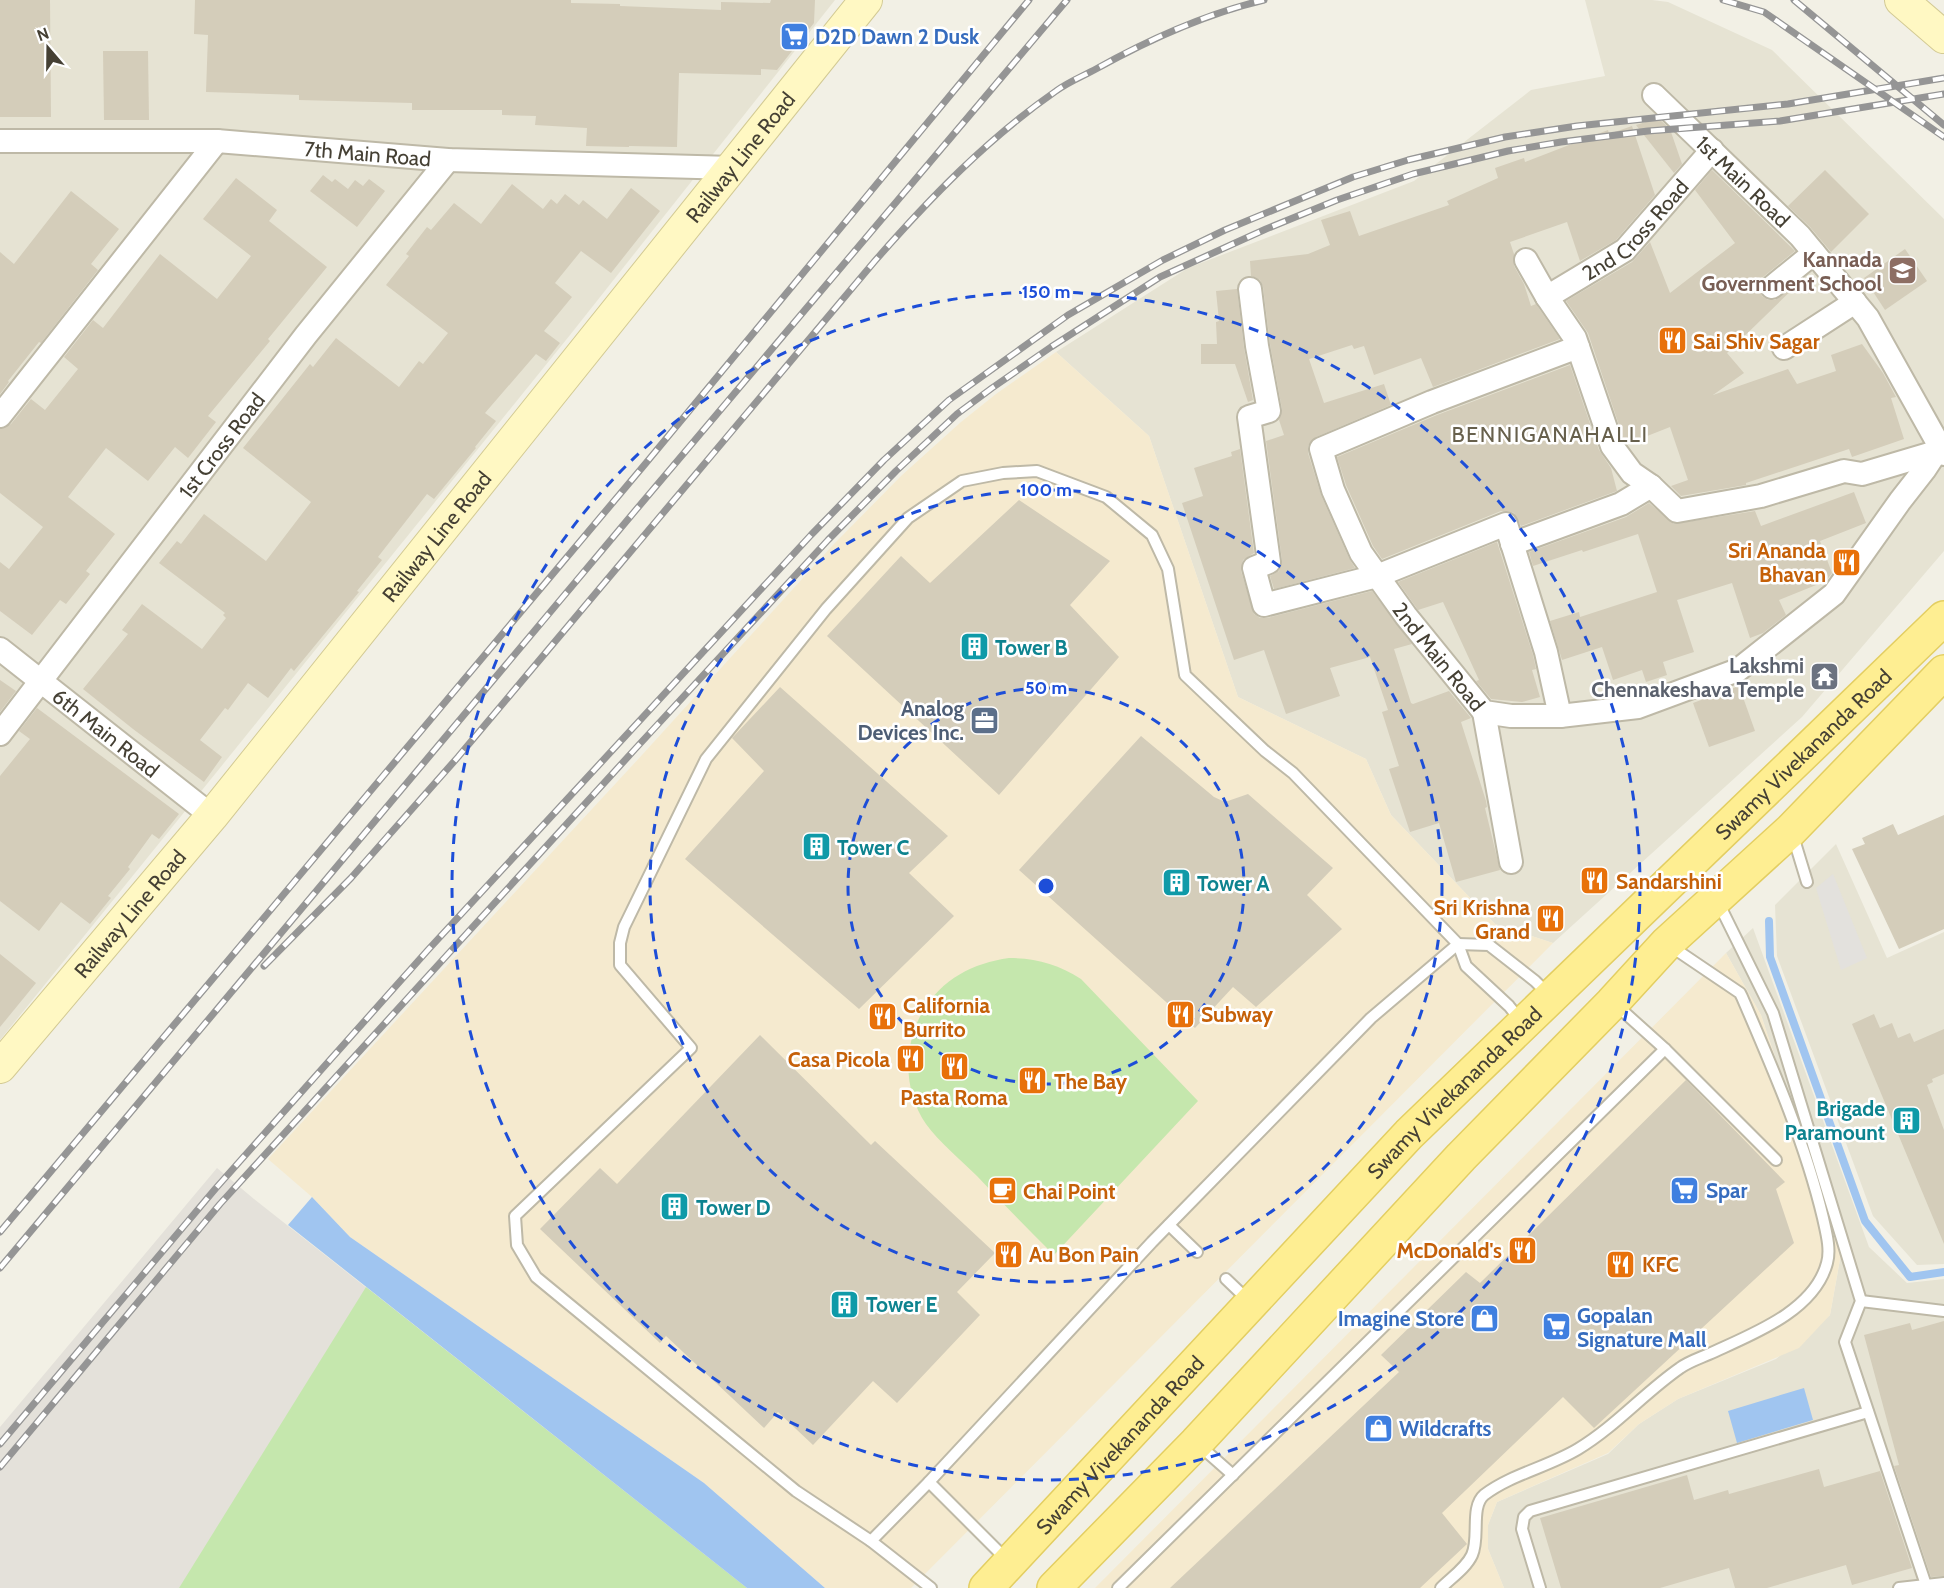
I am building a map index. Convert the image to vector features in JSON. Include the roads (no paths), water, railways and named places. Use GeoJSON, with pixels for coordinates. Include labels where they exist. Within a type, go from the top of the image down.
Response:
{"type":"FeatureCollection","features":[{"type":"Feature","properties":{"kind":"main road","name":"Railway Line Road"},"geometry":{"type":"LineString","coordinates":[[0,1067],[212,816],[866,0]]}},
{"type":"Feature","properties":{"kind":"main road"},"geometry":{"type":"LineString","coordinates":[[1901,0],[1938,24]]}},
{"type":"Feature","properties":{"kind":"main road","name":"Swamy Vivekananda Road"},"geometry":{"type":"LineString","coordinates":[[986,1588],[1409,1134],[1944,618]]}},
{"type":"Feature","properties":{"kind":"main road","name":"Swamy Vivekananda Road"},"geometry":{"type":"LineString","coordinates":[[1054,1588],[1196,1443],[1461,1157],[1612,1003],[1667,943],[1791,830],[1944,672]]}},
{"type":"Feature","properties":{"kind":"street","name":"1st Main Road"},"geometry":{"type":"LineString","coordinates":[[1654,95],[1815,253],[1868,318],[1940,451]]}},
{"type":"Feature","properties":{"kind":"street","name":"7th Main Road"},"geometry":{"type":"LineString","coordinates":[[0,141],[217,141],[448,160],[733,168]]}},
{"type":"Feature","properties":{"kind":"street"},"geometry":{"type":"LineString","coordinates":[[0,416],[217,141]]}},
{"type":"Feature","properties":{"kind":"street","name":"2nd Cross Road"},"geometry":{"type":"LineString","coordinates":[[1547,297],[1625,250],[1712,150]]}},
{"type":"Feature","properties":{"kind":"street","name":"1st Cross Road"},"geometry":{"type":"LineString","coordinates":[[0,734],[306,336],[448,160]]}},
{"type":"Feature","properties":{"kind":"street"},"geometry":{"type":"LineString","coordinates":[[1772,287],[1815,253]]}},
{"type":"Feature","properties":{"kind":"street"},"geometry":{"type":"LineString","coordinates":[[1526,260],[1547,297],[1575,338],[1612,446],[1632,473],[1652,486],[1677,511],[1761,496],[1844,471],[1862,474],[1940,451]]}},
{"type":"Feature","properties":{"kind":"street"},"geometry":{"type":"LineString","coordinates":[[1250,289],[1257,346],[1269,411],[1249,417],[1269,562],[1254,568],[1264,605],[1377,576],[1506,524],[1546,652],[1560,716]]}},
{"type":"Feature","properties":{"kind":"street"},"geometry":{"type":"LineString","coordinates":[[1784,348],[1855,302]]}},
{"type":"Feature","properties":{"kind":"street","name":"2nd Main Road"},"geometry":{"type":"LineString","coordinates":[[1578,347],[1432,402],[1321,448],[1333,490],[1361,553],[1406,616],[1484,712],[1512,716],[1560,716],[1638,707],[1738,669],[1834,594],[1900,501],[1940,451]]}},
{"type":"Feature","properties":{"kind":"street"},"geometry":{"type":"LineString","coordinates":[[1512,544],[1621,504],[1652,486]]}},
{"type":"Feature","properties":{"kind":"street","name":"6th Main Road"},"geometry":{"type":"LineString","coordinates":[[0,649],[212,816]]}},
{"type":"Feature","properties":{"kind":"street"},"geometry":{"type":"LineString","coordinates":[[1484,712],[1511,862]]}},
{"type":"Feature","properties":{"kind":"lane"},"geometry":{"type":"LineString","coordinates":[[931,1588],[871,1541],[796,1491],[536,1277],[517,1245],[515,1216],[691,1048],[620,964],[620,943],[624,927],[706,759],[826,609],[908,518],[962,481],[1003,473],[1037,471],[1106,497],[1152,535],[1168,569],[1185,675],[1265,751],[1293,773],[1458,944],[1466,966],[1509,1006],[1522,1023]]}},
{"type":"Feature","properties":{"kind":"lane"},"geometry":{"type":"LineString","coordinates":[[1791,830],[1807,882]]}},
{"type":"Feature","properties":{"kind":"lane"},"geometry":{"type":"LineString","coordinates":[[1716,898],[1773,1013],[1862,1301],[1845,1342],[1926,1585]]}},
{"type":"Feature","properties":{"kind":"lane"},"geometry":{"type":"LineString","coordinates":[[1441,1588],[1472,1556],[1477,1506],[1482,1497],[1499,1484],[1577,1450],[1620,1420],[1681,1366],[1782,1318],[1805,1298],[1818,1282],[1828,1262],[1826,1234],[1816,1191],[1779,1082],[1740,993],[1667,943]]}},
{"type":"Feature","properties":{"kind":"lane"},"geometry":{"type":"LineString","coordinates":[[871,1541],[1169,1225],[1371,1017],[1458,944],[1489,945],[1550,996]]}},
{"type":"Feature","properties":{"kind":"lane"},"geometry":{"type":"LineString","coordinates":[[1612,1003],[1665,1049],[1776,1160]]}},
{"type":"Feature","properties":{"kind":"lane"},"geometry":{"type":"LineString","coordinates":[[1118,1588],[1665,1049]]}},
{"type":"Feature","properties":{"kind":"lane"},"geometry":{"type":"LineString","coordinates":[[1169,1225],[1197,1252]]}},
{"type":"Feature","properties":{"kind":"lane"},"geometry":{"type":"LineString","coordinates":[[1226,1279],[1251,1303]]}},
{"type":"Feature","properties":{"kind":"lane"},"geometry":{"type":"LineString","coordinates":[[1862,1301],[1944,1311]]}},
{"type":"Feature","properties":{"kind":"lane"},"geometry":{"type":"LineString","coordinates":[[1540,1588],[1522,1529],[1524,1517],[1530,1511],[1868,1412]]}},
{"type":"Feature","properties":{"kind":"lane"},"geometry":{"type":"LineString","coordinates":[[1196,1443],[1233,1475]]}},
{"type":"Feature","properties":{"kind":"lane"},"geometry":{"type":"LineString","coordinates":[[929,1482],[1010,1562]]}},
{"type":"Feature","properties":{"kind":"lane"},"geometry":{"type":"LineString","coordinates":[[1899,1588],[1944,1583]]}},
{"type":"Feature","properties":{"kind":"water"},"geometry":{"type":"Polygon","coordinates":[[[312,1197],[350,1237],[704,1483],[825,1588],[747,1588],[288,1225],[312,1197]]]}},
{"type":"Feature","properties":{"kind":"water"},"geometry":{"type":"Polygon","coordinates":[[[1804,1388],[1813,1420],[1737,1443],[1728,1411],[1804,1388]]]}},
{"type":"Feature","properties":{"kind":"waterway"},"geometry":{"type":"LineString","coordinates":[[1769,921],[1770,957],[1865,1221],[1910,1277],[1944,1272]]}},
{"type":"Feature","properties":{"kind":"railway"},"geometry":{"type":"LineString","coordinates":[[0,1232],[646,463],[1029,0]]}},
{"type":"Feature","properties":{"kind":"railway"},"geometry":{"type":"LineString","coordinates":[[0,1268],[1067,0]]}},
{"type":"Feature","properties":{"kind":"railway"},"geometry":{"type":"LineString","coordinates":[[264,966],[351,878],[458,757],[874,262],[960,171],[1006,129],[1071,82],[1177,29],[1264,0]]}},
{"type":"Feature","properties":{"kind":"railway"},"geometry":{"type":"LineString","coordinates":[[1723,0],[1764,12],[1944,137]]}},
{"type":"Feature","properties":{"kind":"railway"},"geometry":{"type":"LineString","coordinates":[[1794,0],[1944,125]]}},
{"type":"Feature","properties":{"kind":"railway"},"geometry":{"type":"LineString","coordinates":[[0,1444],[216,1188],[427,951],[811,535],[884,460],[949,400],[1068,315],[1163,260],[1225,230],[1353,177],[1408,160],[1505,137],[1577,126],[1788,104],[1944,78]]}},
{"type":"Feature","properties":{"kind":"railway"},"geometry":{"type":"LineString","coordinates":[[0,1467],[220,1204],[636,748],[828,540],[896,471],[957,414],[992,388],[1160,277],[1337,200],[1413,174],[1508,151],[1561,142],[1648,131],[1780,121],[1944,94]]}},
{"type":"Feature","properties":{"kind":"place","name":"D2D Dawn 2 Dusk"},"geometry":{"type":"Point","coordinates":[794,36]}},
{"type":"Feature","properties":{"kind":"place","name":"Kannada Government School"},"geometry":{"type":"Point","coordinates":[1903,271]}},
{"type":"Feature","properties":{"kind":"place","name":"Sai Shiv Sagar"},"geometry":{"type":"Point","coordinates":[1672,341]}},
{"type":"Feature","properties":{"kind":"place","name":"Sri Ananda Bhavan"},"geometry":{"type":"Point","coordinates":[1847,562]}},
{"type":"Feature","properties":{"kind":"place","name":"Tower B"},"geometry":{"type":"Point","coordinates":[974,647]}},
{"type":"Feature","properties":{"kind":"place","name":"Lakshmi Chennakeshava Temple"},"geometry":{"type":"Point","coordinates":[1825,677]}},
{"type":"Feature","properties":{"kind":"place","name":"Analog Devices Inc."},"geometry":{"type":"Point","coordinates":[985,720]}},
{"type":"Feature","properties":{"kind":"place","name":"Tower C"},"geometry":{"type":"Point","coordinates":[816,847]}},
{"type":"Feature","properties":{"kind":"place","name":"Sandarshini"},"geometry":{"type":"Point","coordinates":[1595,881]}},
{"type":"Feature","properties":{"kind":"place","name":"Tower A"},"geometry":{"type":"Point","coordinates":[1176,883]}},
{"type":"Feature","properties":{"kind":"place","name":"Sri Krishna Grand"},"geometry":{"type":"Point","coordinates":[1551,919]}},
{"type":"Feature","properties":{"kind":"place","name":"Subway"},"geometry":{"type":"Point","coordinates":[1180,1014]}},
{"type":"Feature","properties":{"kind":"place","name":"California Burrito"},"geometry":{"type":"Point","coordinates":[882,1017]}},
{"type":"Feature","properties":{"kind":"place","name":"Casa Picola"},"geometry":{"type":"Point","coordinates":[911,1059]}},
{"type":"Feature","properties":{"kind":"place","name":"Pasta Roma"},"geometry":{"type":"Point","coordinates":[954,1066]}},
{"type":"Feature","properties":{"kind":"place","name":"The Bay"},"geometry":{"type":"Point","coordinates":[1033,1081]}},
{"type":"Feature","properties":{"kind":"place","name":"Brigade Paramount"},"geometry":{"type":"Point","coordinates":[1906,1120]}},
{"type":"Feature","properties":{"kind":"place","name":"Spar"},"geometry":{"type":"Point","coordinates":[1685,1190]}},
{"type":"Feature","properties":{"kind":"place","name":"Chai Point"},"geometry":{"type":"Point","coordinates":[1002,1191]}},
{"type":"Feature","properties":{"kind":"place","name":"Tower D"},"geometry":{"type":"Point","coordinates":[675,1207]}},
{"type":"Feature","properties":{"kind":"place","name":"McDonald's"},"geometry":{"type":"Point","coordinates":[1523,1250]}},
{"type":"Feature","properties":{"kind":"place","name":"Au Bon Pain"},"geometry":{"type":"Point","coordinates":[1008,1254]}},
{"type":"Feature","properties":{"kind":"place","name":"KFC"},"geometry":{"type":"Point","coordinates":[1621,1264]}},
{"type":"Feature","properties":{"kind":"place","name":"Tower E"},"geometry":{"type":"Point","coordinates":[845,1304]}},
{"type":"Feature","properties":{"kind":"place","name":"Imagine Store"},"geometry":{"type":"Point","coordinates":[1485,1318]}},
{"type":"Feature","properties":{"kind":"place","name":"Gopalan Signature Mall"},"geometry":{"type":"Point","coordinates":[1556,1327]}},
{"type":"Feature","properties":{"kind":"place","name":"Wildcrafts"},"geometry":{"type":"Point","coordinates":[1378,1428]}},
{"type":"Feature","properties":{"kind":"district","name":"BENNIGANAHALLI"},"geometry":{"type":"Point","coordinates":[1550,434]}}]}
